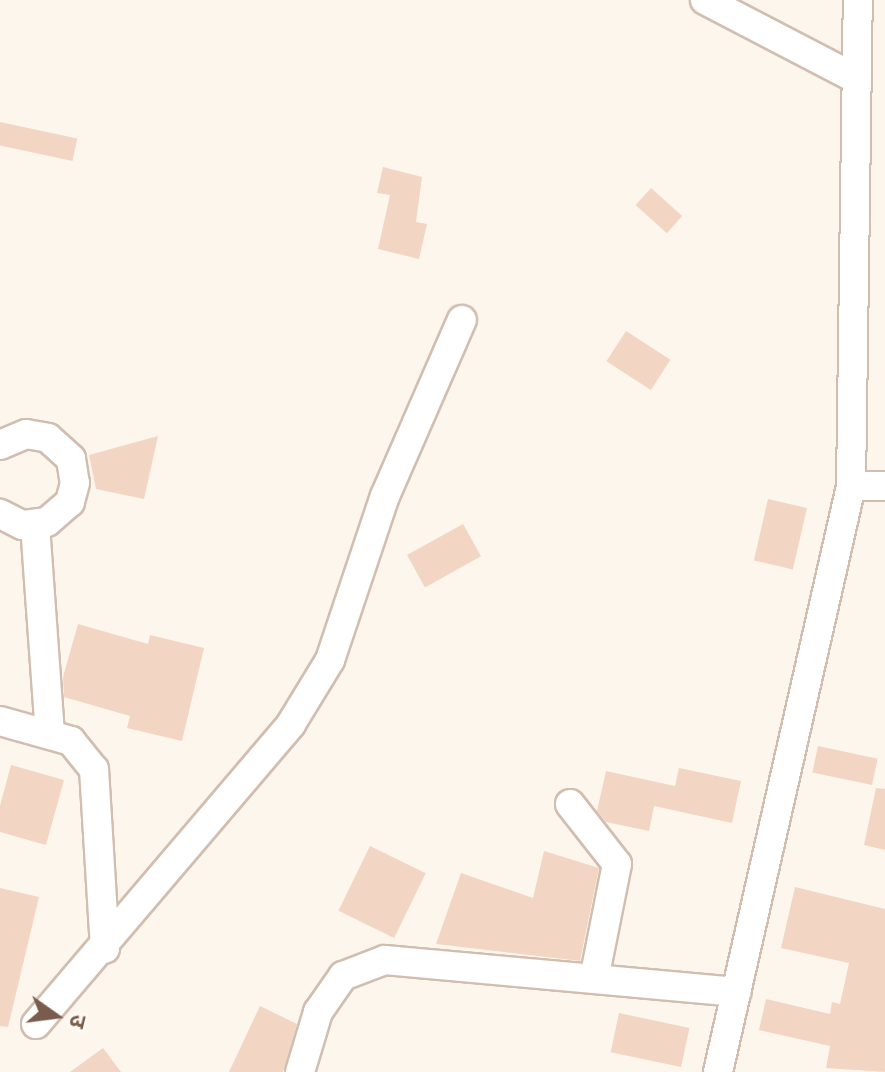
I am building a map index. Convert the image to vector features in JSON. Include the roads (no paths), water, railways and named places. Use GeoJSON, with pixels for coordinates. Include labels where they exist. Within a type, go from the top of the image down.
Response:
{"type":"FeatureCollection","features":[{"type":"Feature","properties":{"kind":"street"},"geometry":{"type":"LineString","coordinates":[[705,0],[855,78]]}},
{"type":"Feature","properties":{"kind":"street"},"geometry":{"type":"LineString","coordinates":[[718,1072],[851,486],[858,0]]}},
{"type":"Feature","properties":{"kind":"street"},"geometry":{"type":"LineString","coordinates":[[36,1024],[105,949],[291,724],[330,660],[385,496],[462,320]]}},
{"type":"Feature","properties":{"kind":"street"},"geometry":{"type":"LineString","coordinates":[[0,445],[16,436],[44,436],[71,459],[75,483],[70,502],[54,518],[35,525],[16,523],[0,514]]}},
{"type":"Feature","properties":{"kind":"street"},"geometry":{"type":"LineString","coordinates":[[851,486],[885,486]]}},
{"type":"Feature","properties":{"kind":"street"},"geometry":{"type":"LineString","coordinates":[[35,525],[50,732]]}},
{"type":"Feature","properties":{"kind":"street"},"geometry":{"type":"LineString","coordinates":[[0,721],[50,732],[71,741],[94,769],[105,949]]}},
{"type":"Feature","properties":{"kind":"street"},"geometry":{"type":"LineString","coordinates":[[570,804],[617,864],[594,979]]}},
{"type":"Feature","properties":{"kind":"street"},"geometry":{"type":"LineString","coordinates":[[300,1072],[318,1012],[343,976],[385,960],[737,992]]}}]}
